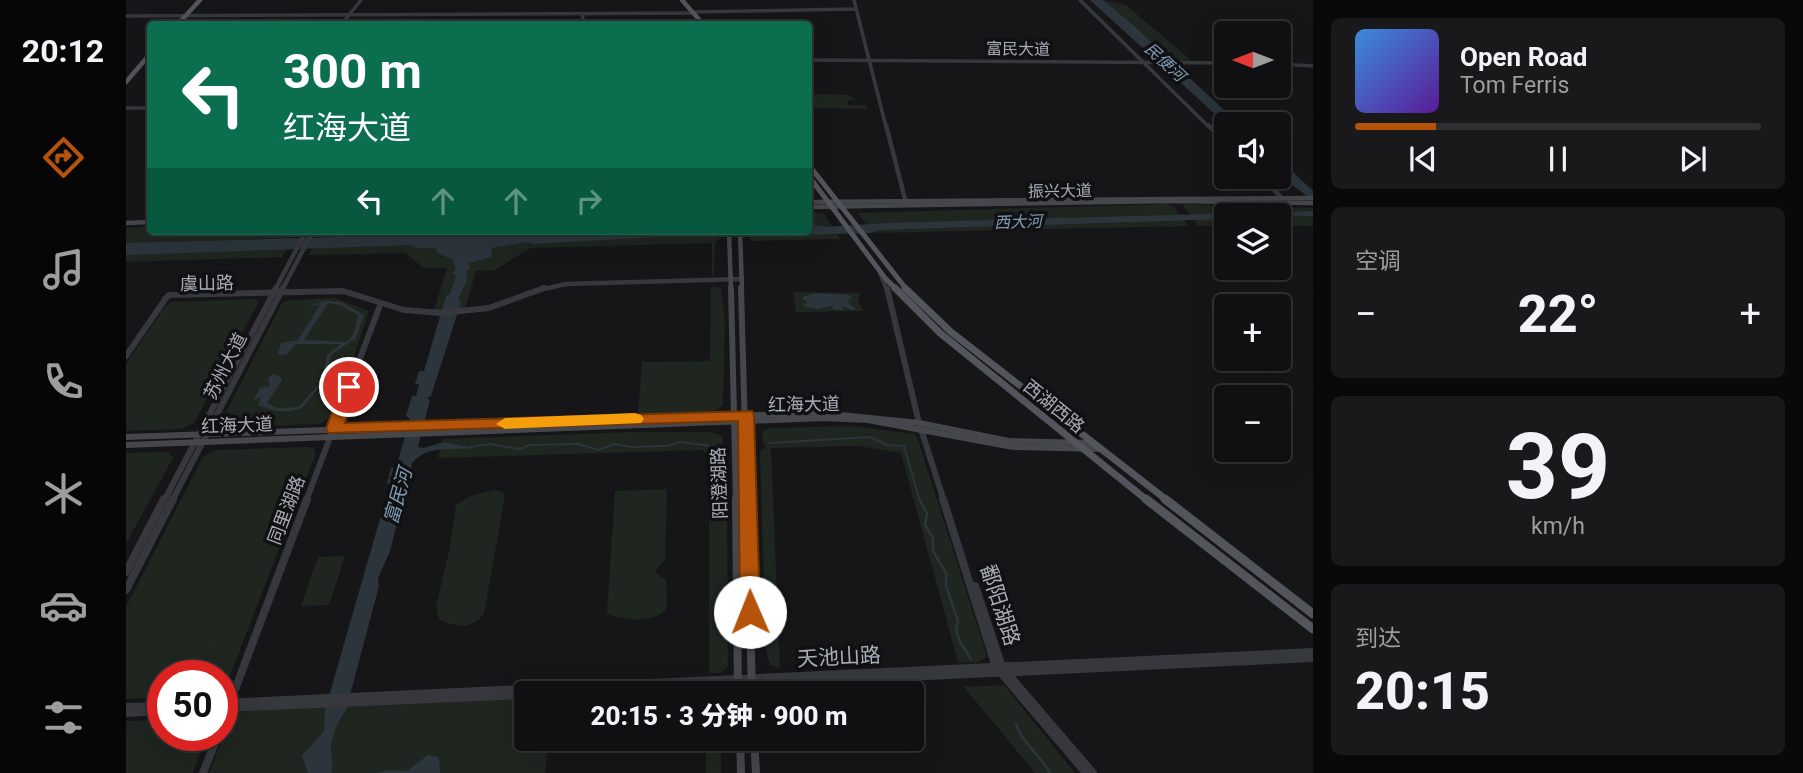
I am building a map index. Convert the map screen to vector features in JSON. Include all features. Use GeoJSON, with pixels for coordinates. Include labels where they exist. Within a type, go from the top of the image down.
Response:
{"type":"FeatureCollection","features":[{"type":"Feature","properties":{"kind":"main road"},"geometry":{"type":"LineString","coordinates":[[178,21],[197,0]]}},
{"type":"Feature","properties":{"kind":"main road"},"geometry":{"type":"LineString","coordinates":[[680,0],[694,21]]}},
{"type":"Feature","properties":{"kind":"main road"},"geometry":{"type":"LineString","coordinates":[[689,12],[700,21]]}},
{"type":"Feature","properties":{"kind":"main road"},"geometry":{"type":"LineString","coordinates":[[126,76],[147,54]]}},
{"type":"Feature","properties":{"kind":"main road"},"geometry":{"type":"LineString","coordinates":[[126,82],[147,55]]}},
{"type":"Feature","properties":{"kind":"main road","name":"西湖西路"},"geometry":{"type":"LineString","coordinates":[[812,169],[906,289],[951,332],[1313,614]]}},
{"type":"Feature","properties":{"kind":"main road","name":"西湖西路"},"geometry":{"type":"LineString","coordinates":[[812,180],[879,271],[940,333],[1083,450],[1313,629]]}},
{"type":"Feature","properties":{"kind":"main road","name":"振兴大道"},"geometry":{"type":"LineString","coordinates":[[839,205],[1171,196],[1304,200]]}},
{"type":"Feature","properties":{"kind":"main road","name":"振兴大道"},"geometry":{"type":"LineString","coordinates":[[812,204],[1313,200]]}},
{"type":"Feature","properties":{"kind":"main road"},"geometry":{"type":"LineString","coordinates":[[126,221],[147,220]]}},
{"type":"Feature","properties":{"kind":"main road","name":"阳澄湖路"},"geometry":{"type":"LineString","coordinates":[[729,235],[734,352],[738,681]]}},
{"type":"Feature","properties":{"kind":"main road","name":"阳澄湖路"},"geometry":{"type":"LineString","coordinates":[[740,235],[752,681]]}},
{"type":"Feature","properties":{"kind":"main road","name":"红海大道"},"geometry":{"type":"LineString","coordinates":[[126,437],[401,431],[746,418],[855,419],[1009,441],[1095,443]]}},
{"type":"Feature","properties":{"kind":"main road","name":"红海大道"},"geometry":{"type":"LineString","coordinates":[[922,428],[1013,447],[1103,449]]}},
{"type":"Feature","properties":{"kind":"main road","name":"红海大道"},"geometry":{"type":"LineString","coordinates":[[126,445],[333,433]]}},
{"type":"Feature","properties":{"kind":"main road"},"geometry":{"type":"LineString","coordinates":[[740,751],[741,773]]}},
{"type":"Feature","properties":{"kind":"main road"},"geometry":{"type":"LineString","coordinates":[[755,751],[756,773]]}},
{"type":"Feature","properties":{"kind":"street"},"geometry":{"type":"LineString","coordinates":[[347,21],[364,0]]}},
{"type":"Feature","properties":{"kind":"street"},"geometry":{"type":"LineString","coordinates":[[854,0],[906,203]]}},
{"type":"Feature","properties":{"kind":"street"},"geometry":{"type":"LineString","coordinates":[[1080,0],[1214,131]]}},
{"type":"Feature","properties":{"kind":"street"},"geometry":{"type":"LineString","coordinates":[[353,14],[583,14],[856,9]]}},
{"type":"Feature","properties":{"kind":"street"},"geometry":{"type":"LineString","coordinates":[[126,15],[689,12]]}},
{"type":"Feature","properties":{"kind":"street"},"geometry":{"type":"LineString","coordinates":[[582,21],[583,14]]}},
{"type":"Feature","properties":{"kind":"street","name":"富民大道"},"geometry":{"type":"LineString","coordinates":[[812,60],[1214,63]]}},
{"type":"Feature","properties":{"kind":"street"},"geometry":{"type":"LineString","coordinates":[[1292,65],[1313,66]]}},
{"type":"Feature","properties":{"kind":"street"},"geometry":{"type":"LineString","coordinates":[[126,107],[147,106]]}},
{"type":"Feature","properties":{"kind":"street"},"geometry":{"type":"LineString","coordinates":[[1273,189],[1282,198]]}},
{"type":"Feature","properties":{"kind":"street","name":"苏州大道"},"geometry":{"type":"LineString","coordinates":[[126,572],[308,235]]}},
{"type":"Feature","properties":{"kind":"street","name":"鄱阳湖路"},"geometry":{"type":"LineString","coordinates":[[879,271],[886,286],[922,428],[1001,670],[1086,773]]}},
{"type":"Feature","properties":{"kind":"street","name":"虞山路"},"geometry":{"type":"LineString","coordinates":[[275,294],[343,293],[379,308],[410,314],[440,314],[511,304],[560,286],[742,280]]}},
{"type":"Feature","properties":{"kind":"street","name":"虞山路"},"geometry":{"type":"LineString","coordinates":[[126,356],[166,298],[346,291],[404,310],[440,314]]}},
{"type":"Feature","properties":{"kind":"street","name":"苏州大道"},"geometry":{"type":"LineString","coordinates":[[126,590],[205,442],[275,294]]}},
{"type":"Feature","properties":{"kind":"street","name":"同里湖路"},"geometry":{"type":"LineString","coordinates":[[238,674],[379,308]]}},
{"type":"Feature","properties":{"kind":"street","name":"天池山路"},"geometry":{"type":"LineString","coordinates":[[830,681],[1313,652]]}},
{"type":"Feature","properties":{"kind":"street","name":"天池山路"},"geometry":{"type":"LineString","coordinates":[[1001,670],[1313,658]]}},
{"type":"Feature","properties":{"kind":"street","name":"鄱阳湖路"},"geometry":{"type":"LineString","coordinates":[[1001,670],[1093,773]]}},
{"type":"Feature","properties":{"kind":"street","name":"天池山路"},"geometry":{"type":"LineString","coordinates":[[238,704],[514,694]]}},
{"type":"Feature","properties":{"kind":"street","name":"天池山路"},"geometry":{"type":"LineString","coordinates":[[366,699],[514,695]]}},
{"type":"Feature","properties":{"kind":"street"},"geometry":{"type":"LineString","coordinates":[[126,707],[147,708]]}},
{"type":"Feature","properties":{"kind":"street"},"geometry":{"type":"LineString","coordinates":[[126,713],[147,710]]}},
{"type":"Feature","properties":{"kind":"street"},"geometry":{"type":"LineString","coordinates":[[204,773],[212,751]]}},
{"type":"Feature","properties":{"kind":"shaded area"},"geometry":{"type":"Polygon","coordinates":[[[1103,0],[1126,5],[1192,61],[1214,62],[1173,60],[1103,0]]]}},
{"type":"Feature","properties":{"kind":"shaded area"},"geometry":{"type":"Polygon","coordinates":[[[812,94],[850,95],[856,100],[848,100],[848,105],[866,105],[867,109],[812,108],[812,94]]]}},
{"type":"Feature","properties":{"kind":"shaded area"},"geometry":{"type":"Polygon","coordinates":[[[1167,204],[1174,207],[1189,226],[874,233],[857,213],[1167,204]]]}},
{"type":"Feature","properties":{"kind":"shaded area"},"geometry":{"type":"Polygon","coordinates":[[[1183,205],[1214,205],[1214,226],[1198,226],[1183,205]]]}},
{"type":"Feature","properties":{"kind":"shaded area"},"geometry":{"type":"Polygon","coordinates":[[[1291,207],[1313,208],[1313,226],[1291,226],[1291,207]]]}},
{"type":"Feature","properties":{"kind":"shaded area"},"geometry":{"type":"Polygon","coordinates":[[[812,212],[824,214],[840,239],[750,241],[750,235],[812,235],[812,212]]]}},
{"type":"Feature","properties":{"kind":"shaded area"},"geometry":{"type":"Polygon","coordinates":[[[147,227],[147,235],[296,235],[282,257],[126,262],[126,228],[147,227]]]}},
{"type":"Feature","properties":{"kind":"shaded area"},"geometry":{"type":"Polygon","coordinates":[[[318,235],[719,235],[719,240],[715,242],[712,276],[712,243],[530,248],[495,270],[476,271],[465,309],[434,311],[447,268],[424,268],[405,253],[309,255],[318,235]]]}},
{"type":"Feature","properties":{"kind":"shaded area"},"geometry":{"type":"Polygon","coordinates":[[[711,286],[721,288],[725,323],[723,405],[715,411],[638,414],[642,362],[710,361],[711,286]]]}},
{"type":"Feature","properties":{"kind":"shaded area"},"geometry":{"type":"Polygon","coordinates":[[[793,292],[860,293],[858,303],[864,311],[796,312],[793,292]]]}},
{"type":"Feature","properties":{"kind":"shaded area"},"geometry":{"type":"Polygon","coordinates":[[[335,298],[369,311],[352,362],[340,383],[343,390],[333,415],[320,424],[226,427],[221,422],[282,303],[289,300],[335,298]]]}},
{"type":"Feature","properties":{"kind":"shaded area"},"geometry":{"type":"Polygon","coordinates":[[[255,299],[258,303],[194,423],[181,429],[126,431],[126,364],[166,305],[172,302],[255,299]]]}},
{"type":"Feature","properties":{"kind":"shaded area"},"geometry":{"type":"Polygon","coordinates":[[[852,426],[914,434],[917,437],[987,656],[980,661],[958,662],[901,453],[858,446],[771,448],[780,668],[770,665],[766,650],[760,453],[767,448],[762,432],[770,428],[852,426]]]}},
{"type":"Feature","properties":{"kind":"shaded area"},"geometry":{"type":"Polygon","coordinates":[[[710,432],[723,436],[722,474],[727,504],[728,666],[721,673],[709,673],[709,455],[702,450],[438,458],[443,439],[710,432]]]}},
{"type":"Feature","properties":{"kind":"shaded area"},"geometry":{"type":"Polygon","coordinates":[[[737,445],[740,445],[748,644],[744,645],[739,594],[737,445]]]}},
{"type":"Feature","properties":{"kind":"shaded area"},"geometry":{"type":"Polygon","coordinates":[[[308,447],[313,448],[316,453],[236,660],[147,660],[147,698],[126,699],[126,607],[203,457],[215,450],[308,447]]]}},
{"type":"Feature","properties":{"kind":"shaded area"},"geometry":{"type":"Polygon","coordinates":[[[169,452],[173,458],[126,544],[126,453],[169,452]]]}},
{"type":"Feature","properties":{"kind":"shaded area"},"geometry":{"type":"Polygon","coordinates":[[[667,489],[665,560],[656,570],[657,574],[666,580],[667,608],[648,619],[610,615],[607,612],[615,491],[667,489]]]}},
{"type":"Feature","properties":{"kind":"shaded area"},"geometry":{"type":"Polygon","coordinates":[[[495,490],[503,492],[505,496],[484,614],[469,625],[451,624],[439,619],[436,607],[450,547],[456,505],[470,496],[495,490]]]}},
{"type":"Feature","properties":{"kind":"shaded area"},"geometry":{"type":"Polygon","coordinates":[[[345,556],[329,605],[301,606],[318,557],[345,556]]]}},
{"type":"Feature","properties":{"kind":"shaded area"},"geometry":{"type":"Polygon","coordinates":[[[1004,685],[1075,773],[1035,773],[964,687],[1004,685]]]}},
{"type":"Feature","properties":{"kind":"shaded area"},"geometry":{"type":"Polygon","coordinates":[[[514,700],[514,751],[548,751],[545,773],[209,773],[218,751],[238,751],[238,715],[243,711],[514,700]]]}},
{"type":"Feature","properties":{"kind":"shaded area"},"geometry":{"type":"Polygon","coordinates":[[[147,720],[147,751],[201,751],[193,773],[126,773],[126,721],[147,720]]]}},
{"type":"Feature","properties":{"kind":"shaded area"},"geometry":{"type":"Polygon","coordinates":[[[706,751],[721,751],[721,773],[706,773],[706,751]]]}},
{"type":"Feature","properties":{"kind":"water","name":"民便河"},"geometry":{"type":"Polygon","coordinates":[[[1090,0],[1103,0],[1226,112],[1214,113],[1090,0]]]}},
{"type":"Feature","properties":{"kind":"water"},"geometry":{"type":"Polygon","coordinates":[[[1291,170],[1313,191],[1313,201],[1291,184],[1291,170]]]}},
{"type":"Feature","properties":{"kind":"water"},"geometry":{"type":"Polygon","coordinates":[[[1313,211],[1313,216],[1291,216],[1291,212],[1313,211]]]}},
{"type":"Feature","properties":{"kind":"water","name":"西大河"},"geometry":{"type":"Polygon","coordinates":[[[1214,214],[1214,219],[878,230],[871,233],[812,235],[812,225],[825,227],[1214,214]]]}},
{"type":"Feature","properties":{"kind":"water","name":"富民河"},"geometry":{"type":"Polygon","coordinates":[[[415,235],[780,235],[655,237],[533,244],[527,242],[492,248],[491,257],[469,263],[467,280],[458,299],[461,302],[431,396],[427,398],[430,400],[418,447],[444,442],[473,448],[440,449],[425,453],[412,463],[390,551],[378,578],[379,586],[346,710],[332,739],[331,773],[308,773],[302,756],[324,731],[325,710],[390,484],[387,484],[391,468],[396,468],[410,419],[406,416],[412,396],[416,396],[419,384],[415,384],[419,371],[424,371],[446,296],[450,294],[456,276],[453,274],[456,266],[453,264],[454,260],[437,253],[436,248],[417,248],[412,245],[126,255],[126,243],[415,235]]]}},
{"type":"Feature","properties":{"kind":"water"},"geometry":{"type":"Polygon","coordinates":[[[814,293],[849,295],[852,298],[848,300],[849,304],[856,309],[841,306],[845,310],[831,309],[835,305],[818,309],[805,307],[803,304],[807,304],[803,297],[814,293]]]}},
{"type":"Feature","properties":{"kind":"water"},"geometry":{"type":"Polygon","coordinates":[[[326,301],[341,302],[364,315],[356,338],[332,354],[324,381],[302,408],[275,411],[258,405],[261,397],[253,400],[260,388],[270,386],[268,379],[272,374],[280,376],[282,380],[267,403],[277,408],[299,407],[322,380],[327,355],[341,344],[296,344],[287,354],[278,353],[281,343],[298,340],[320,305],[305,307],[326,301]],[[328,303],[304,340],[347,342],[354,333],[358,315],[340,305],[328,303]]]}},
{"type":"Feature","properties":{"kind":"water"},"geometry":{"type":"Polygon","coordinates":[[[428,755],[439,757],[440,773],[377,773],[388,770],[407,771],[428,755]]]}},
{"type":"Feature","properties":{"kind":"waterway"},"geometry":{"type":"LineString","coordinates":[[770,443],[870,437],[887,445],[904,446],[920,500]]}},
{"type":"Feature","properties":{"kind":"waterway"},"geometry":{"type":"LineString","coordinates":[[471,447],[489,444],[519,449],[531,445],[578,444],[599,450],[614,444],[632,447],[666,446],[681,442],[710,446]]}},
{"type":"Feature","properties":{"kind":"waterway"},"geometry":{"type":"LineString","coordinates":[[920,500],[927,513],[925,525],[933,538],[933,551],[946,573],[946,586],[958,621],[956,630],[971,659]]}},
{"type":"Feature","properties":{"kind":"waterway"},"geometry":{"type":"LineString","coordinates":[[1016,724],[1022,737],[1050,773]]}},
{"type":"Feature","properties":{"kind":"slow traffic"},"geometry":{"type":"LineString","coordinates":[[505,424],[635,419]]}},
{"type":"Feature","properties":{"kind":"route"},"geometry":{"type":"LineString","coordinates":[[349,387],[334,429],[746,415],[750,612]]}}]}
